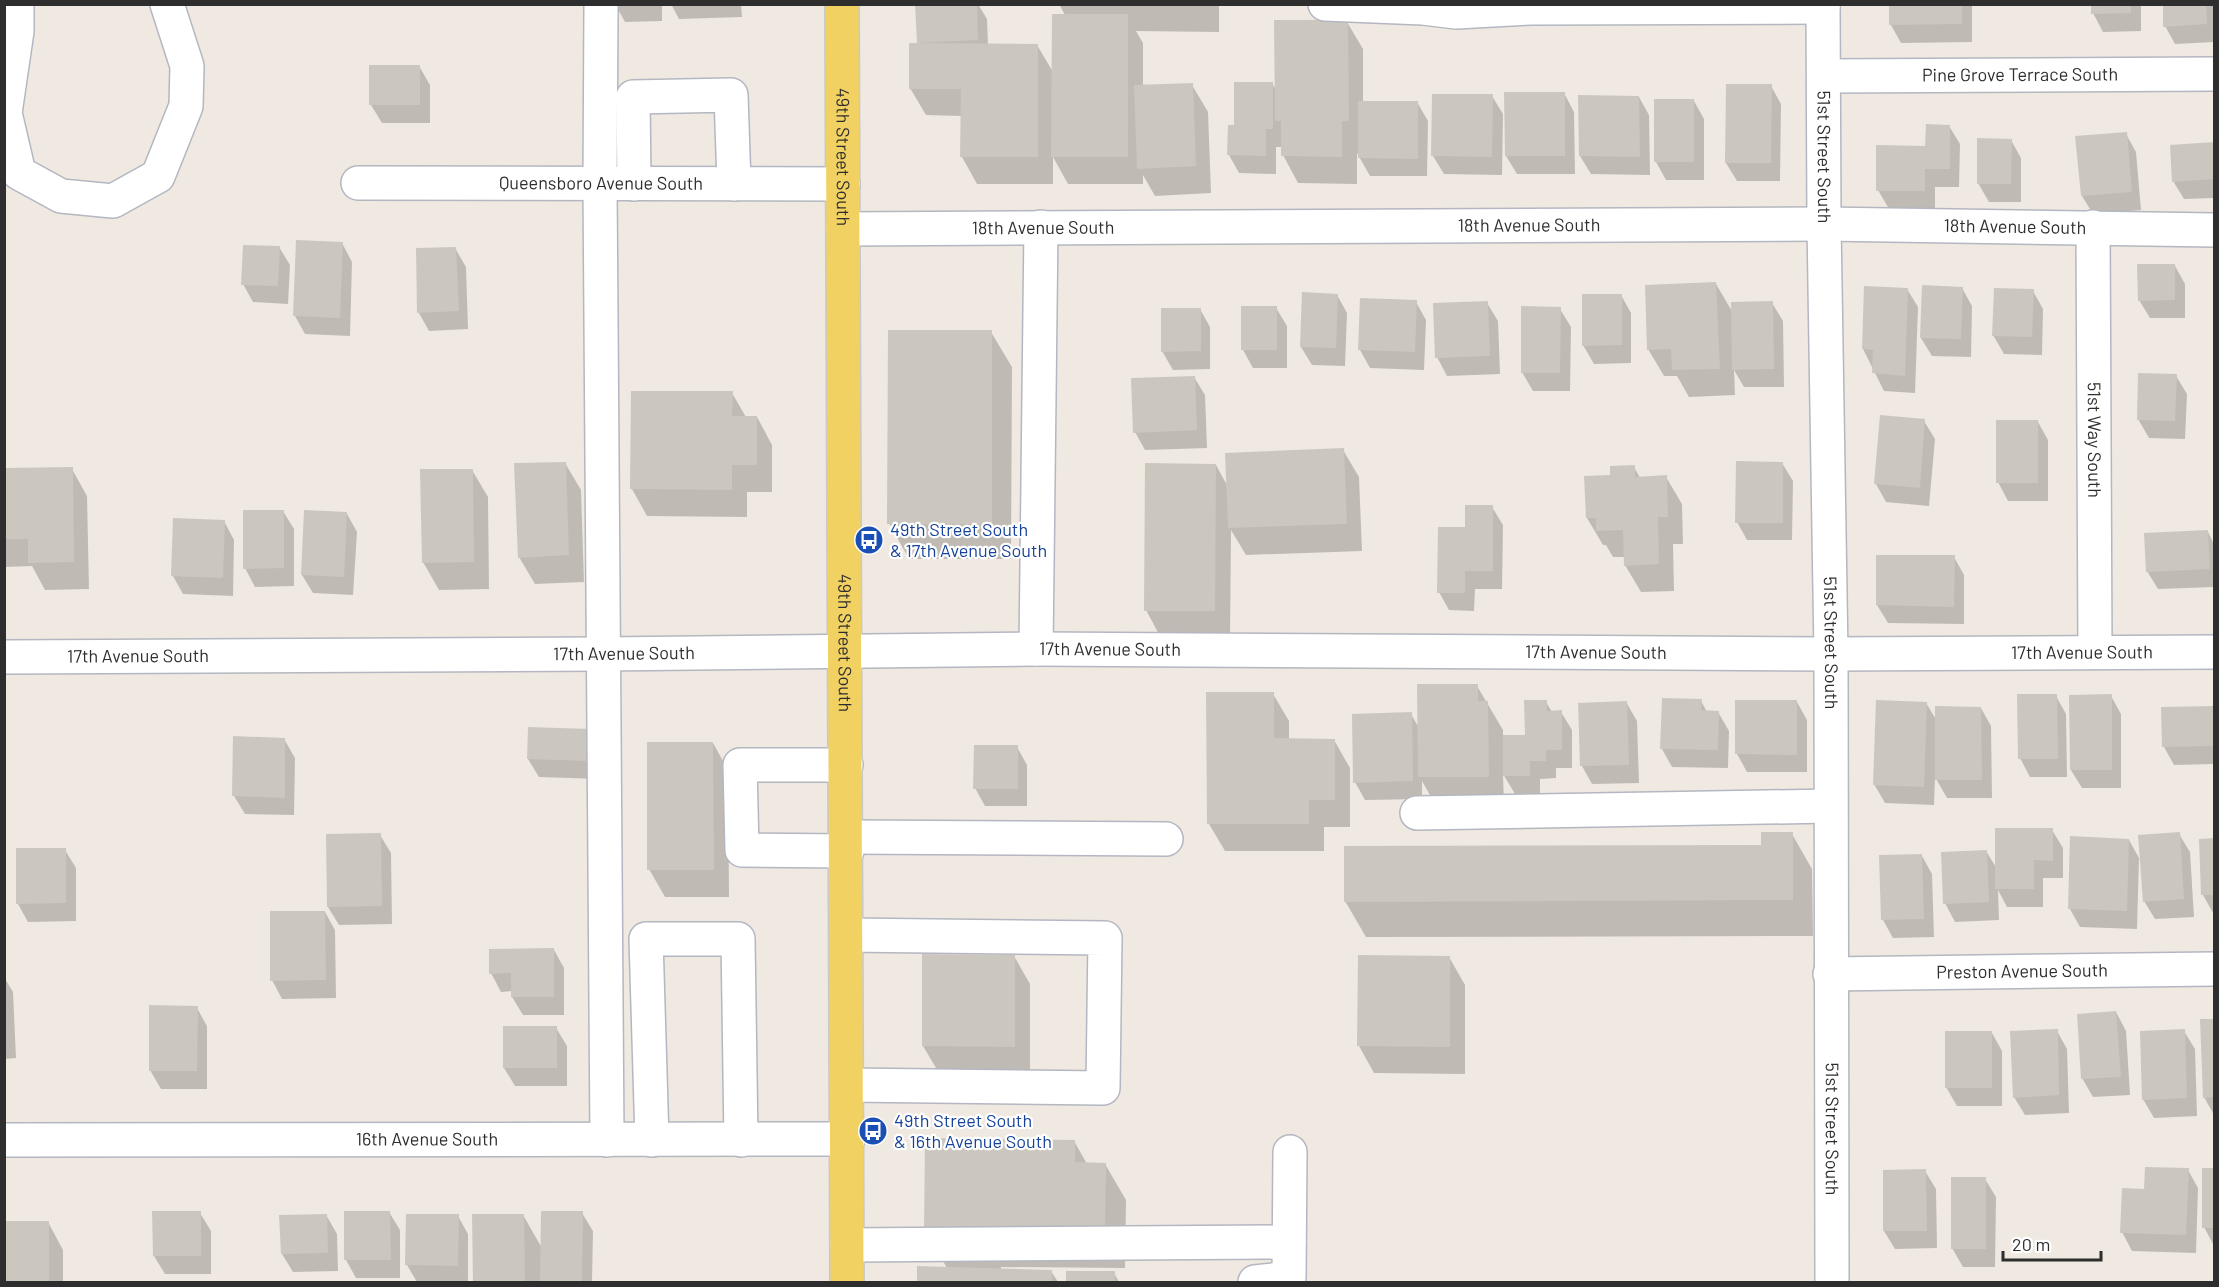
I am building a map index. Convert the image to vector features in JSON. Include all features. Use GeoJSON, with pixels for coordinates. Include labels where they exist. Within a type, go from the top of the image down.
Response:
{"type":"FeatureCollection","features":[{"type":"Feature","properties":{"kind":"main road","name":"49th Street South"},"geometry":{"type":"LineString","coordinates":[[842,4],[847,1282]]}},
{"type":"Feature","properties":{"kind":"street"},"geometry":{"type":"LineString","coordinates":[[17,4],[17,31],[5,113],[19,172],[61,196],[113,201],[158,176],[186,106],[186,66],[167,4]]}},
{"type":"Feature","properties":{"kind":"street"},"geometry":{"type":"LineString","coordinates":[[601,4],[600,184],[607,1140]]}},
{"type":"Feature","properties":{"kind":"street"},"geometry":{"type":"LineString","coordinates":[[1325,4],[1423,8],[1456,12],[1530,8],[1823,6]]}},
{"type":"Feature","properties":{"kind":"street","name":"51st Street South"},"geometry":{"type":"LineString","coordinates":[[1823,6],[1831,654],[1832,1282]]}},
{"type":"Feature","properties":{"kind":"street","name":"Pine Grove Terrace South"},"geometry":{"type":"LineString","coordinates":[[1825,76],[2214,74]]}},
{"type":"Feature","properties":{"kind":"street"},"geometry":{"type":"LineString","coordinates":[[634,184],[633,97],[731,95],[734,184]]}},
{"type":"Feature","properties":{"kind":"street","name":"Queensboro Avenue South"},"geometry":{"type":"LineString","coordinates":[[358,183],[843,184]]}},
{"type":"Feature","properties":{"kind":"street","name":"18th Avenue South"},"geometry":{"type":"LineString","coordinates":[[843,228],[1824,224],[2214,230]]}},
{"type":"Feature","properties":{"kind":"street"},"geometry":{"type":"LineString","coordinates":[[1036,649],[1041,227]]}},
{"type":"Feature","properties":{"kind":"street","name":"51st Way South"},"geometry":{"type":"LineString","coordinates":[[2092,227],[2095,652]]}},
{"type":"Feature","properties":{"kind":"street","name":"17th Avenue South"},"geometry":{"type":"LineString","coordinates":[[4,657],[1036,649],[1831,654],[2214,652]]}},
{"type":"Feature","properties":{"kind":"street"},"geometry":{"type":"LineString","coordinates":[[846,765],[740,765],[742,850],[847,844],[1166,839]]}},
{"type":"Feature","properties":{"kind":"street"},"geometry":{"type":"LineString","coordinates":[[1417,813],[1830,806]]}},
{"type":"Feature","properties":{"kind":"street"},"geometry":{"type":"LineString","coordinates":[[847,935],[1105,938],[1103,1088],[848,1085]]}},
{"type":"Feature","properties":{"kind":"street"},"geometry":{"type":"LineString","coordinates":[[652,1140],[646,939],[738,939],[741,1140]]}},
{"type":"Feature","properties":{"kind":"street","name":"Preston Avenue South"},"geometry":{"type":"LineString","coordinates":[[1830,974],[2214,969]]}},
{"type":"Feature","properties":{"kind":"street","name":"16th Avenue South"},"geometry":{"type":"LineString","coordinates":[[4,1140],[848,1139]]}},
{"type":"Feature","properties":{"kind":"street"},"geometry":{"type":"LineString","coordinates":[[1255,1282],[1289,1278],[1290,1152]]}},
{"type":"Feature","properties":{"kind":"street"},"geometry":{"type":"LineString","coordinates":[[847,1245],[1289,1242]]}},
{"type":"Feature","properties":{"kind":"building"},"geometry":{"type":"Polygon","coordinates":[[[915,4],[977,4],[978,40],[917,43],[915,4]]]}},
{"type":"Feature","properties":{"kind":"building"},"geometry":{"type":"Polygon","coordinates":[[[1889,4],[1962,4],[1962,24],[1889,25],[1889,4]]]}},
{"type":"Feature","properties":{"kind":"building"},"geometry":{"type":"Polygon","coordinates":[[[2091,4],[2131,4],[2131,13],[2091,14],[2091,4]]]}},
{"type":"Feature","properties":{"kind":"building"},"geometry":{"type":"Polygon","coordinates":[[[2163,4],[2206,4],[2207,24],[2163,27],[2163,4]]]}},
{"type":"Feature","properties":{"kind":"building"},"geometry":{"type":"Polygon","coordinates":[[[1052,14],[1128,14],[1128,157],[1051,157],[1052,14]]]}},
{"type":"Feature","properties":{"kind":"building"},"geometry":{"type":"Polygon","coordinates":[[[1274,20],[1348,20],[1349,121],[1342,121],[1342,157],[1281,156],[1281,121],[1275,121],[1274,20]]]}},
{"type":"Feature","properties":{"kind":"building"},"geometry":{"type":"Polygon","coordinates":[[[909,43],[1038,44],[1038,157],[960,157],[961,89],[909,89],[909,43]]]}},
{"type":"Feature","properties":{"kind":"building"},"geometry":{"type":"Polygon","coordinates":[[[369,65],[420,65],[420,105],[369,105],[369,65]]]}},
{"type":"Feature","properties":{"kind":"building"},"geometry":{"type":"Polygon","coordinates":[[[1234,82],[1273,82],[1273,129],[1266,129],[1266,156],[1227,155],[1228,125],[1234,125],[1234,82]]]}},
{"type":"Feature","properties":{"kind":"building"},"geometry":{"type":"Polygon","coordinates":[[[1193,83],[1196,166],[1137,169],[1134,85],[1193,83]]]}},
{"type":"Feature","properties":{"kind":"building"},"geometry":{"type":"Polygon","coordinates":[[[1726,84],[1772,84],[1771,163],[1725,163],[1726,84]]]}},
{"type":"Feature","properties":{"kind":"building"},"geometry":{"type":"Polygon","coordinates":[[[1504,92],[1565,92],[1565,156],[1505,156],[1504,92]]]}},
{"type":"Feature","properties":{"kind":"building"},"geometry":{"type":"Polygon","coordinates":[[[1432,94],[1493,94],[1492,157],[1431,156],[1432,94]]]}},
{"type":"Feature","properties":{"kind":"building"},"geometry":{"type":"Polygon","coordinates":[[[1578,95],[1639,96],[1640,157],[1579,156],[1578,95]]]}},
{"type":"Feature","properties":{"kind":"building"},"geometry":{"type":"Polygon","coordinates":[[[1654,99],[1694,99],[1694,162],[1654,162],[1654,99]]]}},
{"type":"Feature","properties":{"kind":"building"},"geometry":{"type":"Polygon","coordinates":[[[1358,101],[1418,101],[1418,159],[1358,158],[1358,101]]]}},
{"type":"Feature","properties":{"kind":"building"},"geometry":{"type":"Polygon","coordinates":[[[1926,124],[1950,125],[1950,169],[1925,169],[1925,191],[1876,191],[1876,145],[1925,146],[1926,124]]]}},
{"type":"Feature","properties":{"kind":"building"},"geometry":{"type":"Polygon","coordinates":[[[2127,132],[2132,192],[2081,196],[2075,136],[2127,132]]]}},
{"type":"Feature","properties":{"kind":"building"},"geometry":{"type":"Polygon","coordinates":[[[1977,138],[2012,139],[2011,184],[1977,184],[1977,138]]]}},
{"type":"Feature","properties":{"kind":"building"},"geometry":{"type":"Polygon","coordinates":[[[2214,142],[2214,179],[2172,182],[2170,145],[2214,142]]]}},
{"type":"Feature","properties":{"kind":"building"},"geometry":{"type":"Polygon","coordinates":[[[296,240],[343,242],[340,318],[293,316],[296,240]]]}},
{"type":"Feature","properties":{"kind":"building"},"geometry":{"type":"Polygon","coordinates":[[[243,245],[280,246],[278,286],[241,285],[243,245]]]}},
{"type":"Feature","properties":{"kind":"building"},"geometry":{"type":"Polygon","coordinates":[[[456,247],[459,311],[417,313],[416,248],[456,247]]]}},
{"type":"Feature","properties":{"kind":"building"},"geometry":{"type":"Polygon","coordinates":[[[2137,264],[2175,264],[2175,300],[2138,301],[2137,264]]]}},
{"type":"Feature","properties":{"kind":"building"},"geometry":{"type":"Polygon","coordinates":[[[1716,282],[1720,369],[1672,370],[1671,349],[1647,350],[1645,285],[1716,282]]]}},
{"type":"Feature","properties":{"kind":"building"},"geometry":{"type":"Polygon","coordinates":[[[1922,285],[1963,287],[1961,339],[1920,338],[1922,285]]]}},
{"type":"Feature","properties":{"kind":"building"},"geometry":{"type":"Polygon","coordinates":[[[1864,286],[1908,288],[1905,376],[1872,373],[1873,350],[1862,349],[1864,286]]]}},
{"type":"Feature","properties":{"kind":"building"},"geometry":{"type":"Polygon","coordinates":[[[1994,288],[2034,289],[2032,337],[1992,336],[1994,288]]]}},
{"type":"Feature","properties":{"kind":"building"},"geometry":{"type":"Polygon","coordinates":[[[1302,292],[1338,294],[1336,348],[1300,347],[1302,292]]]}},
{"type":"Feature","properties":{"kind":"building"},"geometry":{"type":"Polygon","coordinates":[[[1582,294],[1622,294],[1622,345],[1582,346],[1582,294]]]}},
{"type":"Feature","properties":{"kind":"building"},"geometry":{"type":"Polygon","coordinates":[[[1360,298],[1417,300],[1415,352],[1358,350],[1360,298]]]}},
{"type":"Feature","properties":{"kind":"building"},"geometry":{"type":"Polygon","coordinates":[[[1488,301],[1490,356],[1435,358],[1433,303],[1488,301]]]}},
{"type":"Feature","properties":{"kind":"building"},"geometry":{"type":"Polygon","coordinates":[[[1773,301],[1774,369],[1732,370],[1731,302],[1773,301]]]}},
{"type":"Feature","properties":{"kind":"building"},"geometry":{"type":"Polygon","coordinates":[[[1241,306],[1277,306],[1277,350],[1241,350],[1241,306]]]}},
{"type":"Feature","properties":{"kind":"building"},"geometry":{"type":"Polygon","coordinates":[[[1521,306],[1561,307],[1560,373],[1521,373],[1521,306]]]}},
{"type":"Feature","properties":{"kind":"building"},"geometry":{"type":"Polygon","coordinates":[[[1161,308],[1201,308],[1201,351],[1161,352],[1161,308]]]}},
{"type":"Feature","properties":{"kind":"building"},"geometry":{"type":"Polygon","coordinates":[[[888,330],[992,330],[992,524],[887,524],[888,330]]]}},
{"type":"Feature","properties":{"kind":"building"},"geometry":{"type":"Polygon","coordinates":[[[2138,373],[2177,374],[2175,421],[2137,420],[2138,373]]]}},
{"type":"Feature","properties":{"kind":"building"},"geometry":{"type":"Polygon","coordinates":[[[1195,376],[1197,430],[1133,433],[1131,378],[1195,376]]]}},
{"type":"Feature","properties":{"kind":"building"},"geometry":{"type":"Polygon","coordinates":[[[631,391],[733,391],[732,416],[757,416],[757,465],[732,465],[732,490],[630,489],[631,391]]]}},
{"type":"Feature","properties":{"kind":"building"},"geometry":{"type":"Polygon","coordinates":[[[1880,415],[1925,419],[1920,488],[1874,484],[1880,415]]]}},
{"type":"Feature","properties":{"kind":"building"},"geometry":{"type":"Polygon","coordinates":[[[1996,420],[2038,420],[2038,483],[1996,483],[1996,420]]]}},
{"type":"Feature","properties":{"kind":"building"},"geometry":{"type":"Polygon","coordinates":[[[1344,448],[1347,524],[1228,528],[1225,453],[1344,448]]]}},
{"type":"Feature","properties":{"kind":"building"},"geometry":{"type":"Polygon","coordinates":[[[1736,461],[1783,462],[1783,523],[1735,523],[1736,461]]]}},
{"type":"Feature","properties":{"kind":"building"},"geometry":{"type":"Polygon","coordinates":[[[566,462],[569,555],[518,558],[514,463],[566,462]]]}},
{"type":"Feature","properties":{"kind":"building"},"geometry":{"type":"Polygon","coordinates":[[[1145,463],[1216,464],[1215,611],[1144,611],[1145,463]]]}},
{"type":"Feature","properties":{"kind":"building"},"geometry":{"type":"Polygon","coordinates":[[[1635,465],[1635,477],[1667,475],[1668,517],[1658,517],[1659,564],[1624,566],[1623,530],[1596,531],[1596,518],[1586,518],[1584,476],[1610,475],[1610,466],[1635,465]]]}},
{"type":"Feature","properties":{"kind":"building"},"geometry":{"type":"Polygon","coordinates":[[[73,467],[74,562],[28,563],[28,539],[4,539],[4,468],[73,467]]]}},
{"type":"Feature","properties":{"kind":"building"},"geometry":{"type":"Polygon","coordinates":[[[420,469],[473,469],[474,562],[422,563],[420,469]]]}},
{"type":"Feature","properties":{"kind":"building"},"geometry":{"type":"Polygon","coordinates":[[[1465,505],[1493,505],[1493,571],[1465,571],[1465,593],[1437,593],[1438,527],[1465,527],[1465,505]]]}},
{"type":"Feature","properties":{"kind":"building"},"geometry":{"type":"Polygon","coordinates":[[[243,510],[284,510],[284,568],[243,569],[243,510]]]}},
{"type":"Feature","properties":{"kind":"building"},"geometry":{"type":"Polygon","coordinates":[[[304,510],[347,512],[344,577],[301,575],[304,510]]]}},
{"type":"Feature","properties":{"kind":"building"},"geometry":{"type":"Polygon","coordinates":[[[173,518],[225,520],[223,578],[171,576],[173,518]]]}},
{"type":"Feature","properties":{"kind":"building"},"geometry":{"type":"Polygon","coordinates":[[[2208,530],[2210,569],[2146,572],[2144,533],[2208,530]]]}},
{"type":"Feature","properties":{"kind":"building"},"geometry":{"type":"Polygon","coordinates":[[[1876,555],[1955,555],[1954,607],[1876,605],[1876,555]]]}},
{"type":"Feature","properties":{"kind":"building"},"geometry":{"type":"Polygon","coordinates":[[[1417,684],[1478,684],[1478,701],[1488,701],[1489,777],[1418,777],[1417,684]]]}},
{"type":"Feature","properties":{"kind":"building"},"geometry":{"type":"Polygon","coordinates":[[[1206,692],[1274,692],[1274,738],[1335,739],[1335,800],[1309,800],[1309,824],[1207,824],[1206,692]]]}},
{"type":"Feature","properties":{"kind":"building"},"geometry":{"type":"Polygon","coordinates":[[[2017,694],[2057,694],[2058,759],[2018,759],[2017,694]]]}},
{"type":"Feature","properties":{"kind":"building"},"geometry":{"type":"Polygon","coordinates":[[[2112,694],[2112,770],[2070,770],[2069,695],[2112,694]]]}},
{"type":"Feature","properties":{"kind":"building"},"geometry":{"type":"Polygon","coordinates":[[[1662,698],[1702,699],[1701,710],[1719,711],[1718,750],[1660,749],[1662,698]]]}},
{"type":"Feature","properties":{"kind":"building"},"geometry":{"type":"Polygon","coordinates":[[[1524,700],[1547,700],[1547,711],[1562,710],[1562,750],[1546,750],[1546,761],[1530,761],[1530,776],[1503,776],[1503,735],[1525,735],[1524,700]]]}},
{"type":"Feature","properties":{"kind":"building"},"geometry":{"type":"Polygon","coordinates":[[[1735,700],[1797,700],[1797,755],[1735,754],[1735,700]]]}},
{"type":"Feature","properties":{"kind":"building"},"geometry":{"type":"Polygon","coordinates":[[[1876,700],[1927,702],[1924,787],[1873,785],[1876,700]]]}},
{"type":"Feature","properties":{"kind":"building"},"geometry":{"type":"Polygon","coordinates":[[[1627,701],[1629,765],[1580,766],[1578,703],[1627,701]]]}},
{"type":"Feature","properties":{"kind":"building"},"geometry":{"type":"Polygon","coordinates":[[[1935,706],[1981,707],[1982,780],[1935,780],[1935,706]]]}},
{"type":"Feature","properties":{"kind":"building"},"geometry":{"type":"Polygon","coordinates":[[[2214,706],[2214,746],[2162,747],[2161,707],[2214,706]]]}},
{"type":"Feature","properties":{"kind":"building"},"geometry":{"type":"Polygon","coordinates":[[[1412,712],[1413,781],[1353,783],[1352,714],[1412,712]]]}},
{"type":"Feature","properties":{"kind":"building"},"geometry":{"type":"Polygon","coordinates":[[[528,727],[591,729],[590,761],[527,759],[528,727]]]}},
{"type":"Feature","properties":{"kind":"building"},"geometry":{"type":"Polygon","coordinates":[[[233,736],[285,738],[285,798],[232,796],[233,736]]]}},
{"type":"Feature","properties":{"kind":"building"},"geometry":{"type":"Polygon","coordinates":[[[647,742],[713,742],[714,870],[647,870],[647,742]]]}},
{"type":"Feature","properties":{"kind":"building"},"geometry":{"type":"Polygon","coordinates":[[[974,745],[1018,745],[1018,789],[973,789],[974,745]]]}},
{"type":"Feature","properties":{"kind":"building"},"geometry":{"type":"Polygon","coordinates":[[[1995,828],[2053,828],[2053,861],[2034,860],[2034,889],[1995,889],[1995,828]]]}},
{"type":"Feature","properties":{"kind":"building"},"geometry":{"type":"Polygon","coordinates":[[[1761,832],[1793,832],[1793,900],[1344,902],[1344,846],[1761,845],[1761,832]]]}},
{"type":"Feature","properties":{"kind":"building"},"geometry":{"type":"Polygon","coordinates":[[[2180,832],[2184,899],[2143,902],[2138,835],[2180,832]]]}},
{"type":"Feature","properties":{"kind":"building"},"geometry":{"type":"Polygon","coordinates":[[[381,833],[382,906],[327,907],[326,834],[381,833]]]}},
{"type":"Feature","properties":{"kind":"building"},"geometry":{"type":"Polygon","coordinates":[[[2070,836],[2129,839],[2127,911],[2068,909],[2070,836]]]}},
{"type":"Feature","properties":{"kind":"building"},"geometry":{"type":"Polygon","coordinates":[[[2214,838],[2214,895],[2201,895],[2199,839],[2214,838]]]}},
{"type":"Feature","properties":{"kind":"building"},"geometry":{"type":"Polygon","coordinates":[[[16,848],[66,848],[66,903],[16,904],[16,848]]]}},
{"type":"Feature","properties":{"kind":"building"},"geometry":{"type":"Polygon","coordinates":[[[1987,850],[1989,902],[1943,904],[1941,852],[1987,850]]]}},
{"type":"Feature","properties":{"kind":"building"},"geometry":{"type":"Polygon","coordinates":[[[1922,854],[1924,919],[1881,920],[1879,855],[1922,854]]]}},
{"type":"Feature","properties":{"kind":"building"},"geometry":{"type":"Polygon","coordinates":[[[270,911],[325,911],[326,980],[270,981],[270,911]]]}},
{"type":"Feature","properties":{"kind":"building"},"geometry":{"type":"Polygon","coordinates":[[[554,948],[554,997],[511,997],[511,973],[489,974],[489,949],[554,948]]]}},
{"type":"Feature","properties":{"kind":"building"},"geometry":{"type":"Polygon","coordinates":[[[922,954],[1015,955],[1015,1047],[922,1046],[922,954]]]}},
{"type":"Feature","properties":{"kind":"building"},"geometry":{"type":"Polygon","coordinates":[[[1358,955],[1450,956],[1450,1047],[1357,1046],[1358,955]]]}},
{"type":"Feature","properties":{"kind":"building"},"geometry":{"type":"Polygon","coordinates":[[[149,1005],[198,1006],[197,1071],[149,1071],[149,1005]]]}},
{"type":"Feature","properties":{"kind":"building"},"geometry":{"type":"Polygon","coordinates":[[[2116,1011],[2121,1077],[2081,1079],[2077,1014],[2116,1011]]]}},
{"type":"Feature","properties":{"kind":"building"},"geometry":{"type":"Polygon","coordinates":[[[2200,1019],[2214,1019],[2214,1097],[2203,1098],[2200,1019]]]}},
{"type":"Feature","properties":{"kind":"building"},"geometry":{"type":"Polygon","coordinates":[[[503,1026],[557,1026],[557,1068],[503,1068],[503,1026]]]}},
{"type":"Feature","properties":{"kind":"building"},"geometry":{"type":"Polygon","coordinates":[[[2058,1029],[2059,1095],[2013,1098],[2010,1031],[2058,1029]]]}},
{"type":"Feature","properties":{"kind":"building"},"geometry":{"type":"Polygon","coordinates":[[[2185,1029],[2187,1098],[2142,1100],[2140,1031],[2185,1029]]]}},
{"type":"Feature","properties":{"kind":"building"},"geometry":{"type":"Polygon","coordinates":[[[1945,1031],[1992,1031],[1992,1088],[1945,1088],[1945,1031]]]}},
{"type":"Feature","properties":{"kind":"building"},"geometry":{"type":"Polygon","coordinates":[[[925,1138],[1075,1140],[1075,1162],[1106,1163],[1105,1233],[924,1232],[925,1138]]]}},
{"type":"Feature","properties":{"kind":"building"},"geometry":{"type":"Polygon","coordinates":[[[2145,1167],[2189,1168],[2186,1235],[2120,1233],[2122,1188],[2144,1189],[2145,1167]]]}},
{"type":"Feature","properties":{"kind":"building"},"geometry":{"type":"Polygon","coordinates":[[[2202,1168],[2214,1168],[2214,1228],[2202,1228],[2202,1168]]]}},
{"type":"Feature","properties":{"kind":"building"},"geometry":{"type":"Polygon","coordinates":[[[1926,1169],[1927,1231],[1883,1231],[1883,1170],[1926,1169]]]}},
{"type":"Feature","properties":{"kind":"building"},"geometry":{"type":"Polygon","coordinates":[[[1951,1177],[1986,1177],[1986,1249],[1951,1249],[1951,1177]]]}},
{"type":"Feature","properties":{"kind":"building"},"geometry":{"type":"Polygon","coordinates":[[[152,1211],[201,1211],[201,1256],[153,1256],[152,1211]]]}},
{"type":"Feature","properties":{"kind":"building"},"geometry":{"type":"Polygon","coordinates":[[[344,1211],[390,1211],[391,1260],[344,1260],[344,1211]]]}},
{"type":"Feature","properties":{"kind":"building"},"geometry":{"type":"Polygon","coordinates":[[[541,1211],[583,1211],[582,1282],[540,1282],[541,1211]]]}},
{"type":"Feature","properties":{"kind":"building"},"geometry":{"type":"Polygon","coordinates":[[[327,1214],[328,1253],[281,1254],[279,1215],[327,1214]]]}},
{"type":"Feature","properties":{"kind":"building"},"geometry":{"type":"Polygon","coordinates":[[[406,1214],[459,1214],[458,1266],[405,1265],[406,1214]]]}},
{"type":"Feature","properties":{"kind":"building"},"geometry":{"type":"Polygon","coordinates":[[[472,1214],[524,1214],[525,1282],[473,1282],[472,1214]]]}},
{"type":"Feature","properties":{"kind":"building"},"geometry":{"type":"Polygon","coordinates":[[[4,1221],[49,1221],[49,1281],[4,1282],[4,1221]]]}},
{"type":"Feature","properties":{"kind":"building"},"geometry":{"type":"Polygon","coordinates":[[[917,1266],[1052,1270],[1052,1282],[917,1282],[917,1266]]]}},
{"type":"Feature","properties":{"kind":"building"},"geometry":{"type":"Polygon","coordinates":[[[1066,1271],[1115,1271],[1115,1282],[1066,1282],[1066,1271]]]}},
{"type":"Feature","properties":{"kind":"place","name":"49th Street South & 17th Avenue South"},"geometry":{"type":"Point","coordinates":[869,540]}},
{"type":"Feature","properties":{"kind":"place","name":"49th Street South & 16th Avenue South"},"geometry":{"type":"Point","coordinates":[873,1131]}}]}
